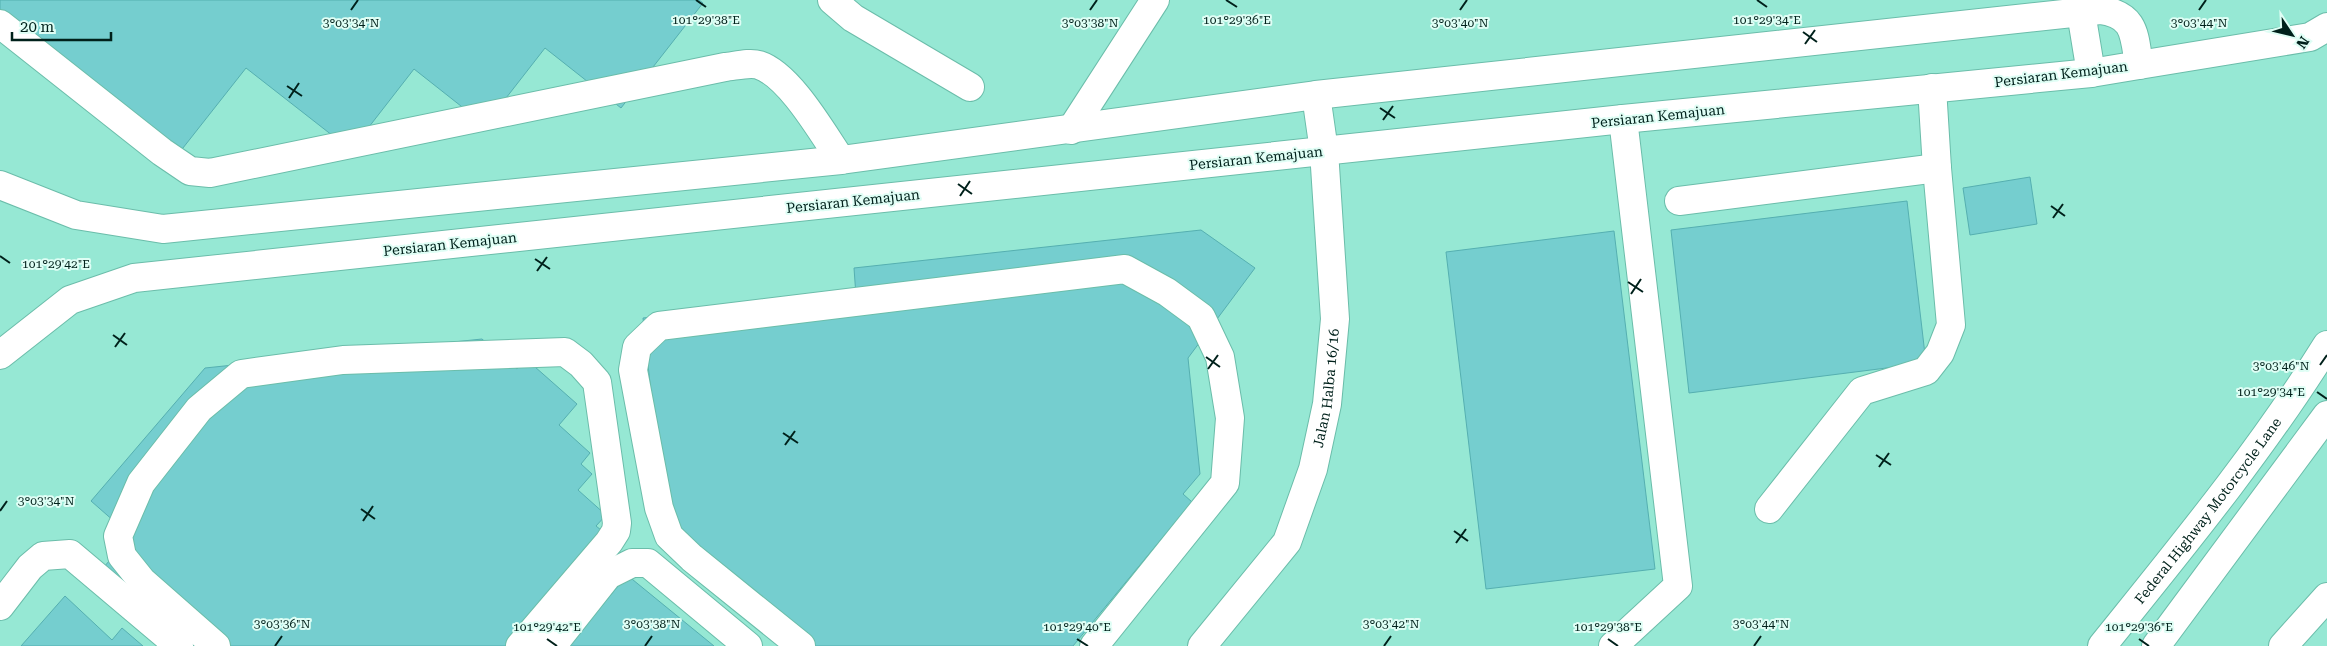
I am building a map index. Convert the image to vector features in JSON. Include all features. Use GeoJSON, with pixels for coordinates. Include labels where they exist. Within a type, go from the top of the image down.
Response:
{"type":"FeatureCollection","features":[{"type":"Feature","properties":{"kind":"main road"},"geometry":{"type":"LineString","coordinates":[[832,0],[853,18],[970,87]]}},
{"type":"Feature","properties":{"kind":"main road"},"geometry":{"type":"LineString","coordinates":[[1071,130],[1155,0]]}},
{"type":"Feature","properties":{"kind":"main road"},"geometry":{"type":"LineString","coordinates":[[2080,6],[2091,73]]}},
{"type":"Feature","properties":{"kind":"main road","name":"Persiaran Kemajuan"},"geometry":{"type":"LineString","coordinates":[[0,184],[76,215],[164,229],[841,160],[1316,95],[2080,6],[2114,12],[2123,16],[2130,23],[2133,32],[2139,65],[2091,73],[1623,119],[134,278],[70,300],[0,355]]}},
{"type":"Feature","properties":{"kind":"main road"},"geometry":{"type":"LineString","coordinates":[[0,24],[162,152],[190,171],[210,173],[725,67],[758,65],[777,75],[792,91],[841,160]]}},
{"type":"Feature","properties":{"kind":"main road"},"geometry":{"type":"LineString","coordinates":[[2139,65],[2310,37],[2327,27]]}},
{"type":"Feature","properties":{"kind":"main road"},"geometry":{"type":"LineString","coordinates":[[1769,509],[1862,391],[1926,371],[1940,353],[1951,325],[1932,88]]}},
{"type":"Feature","properties":{"kind":"main road","name":"Jalan Halba 16/16"},"geometry":{"type":"LineString","coordinates":[[1202,646],[1287,542],[1313,469],[1327,404],[1335,318],[1324,151],[1316,95]]}},
{"type":"Feature","properties":{"kind":"main road"},"geometry":{"type":"LineString","coordinates":[[1613,646],[1678,586],[1623,119]]}},
{"type":"Feature","properties":{"kind":"main road"},"geometry":{"type":"LineString","coordinates":[[1679,201],[1937,168]]}},
{"type":"Feature","properties":{"kind":"main road"},"geometry":{"type":"LineString","coordinates":[[802,646],[692,558],[669,536],[659,508],[633,370],[637,347],[659,326],[1125,269],[1167,292],[1201,317],[1220,357],[1230,418],[1224,484],[1094,646]]}},
{"type":"Feature","properties":{"kind":"main road","name":"Federal Highway Motorcycle Lane"},"geometry":{"type":"LineString","coordinates":[[2102,646],[2196,528],[2306,379],[2327,345]]}},
{"type":"Feature","properties":{"kind":"main road"},"geometry":{"type":"LineString","coordinates":[[216,646],[142,581],[122,556],[118,536],[140,483],[200,409],[241,374],[343,360],[564,352],[581,364],[597,382],[617,523],[616,531],[609,542],[520,646]]}},
{"type":"Feature","properties":{"kind":"main road"},"geometry":{"type":"LineString","coordinates":[[2156,646],[2327,415]]}},
{"type":"Feature","properties":{"kind":"main road"},"geometry":{"type":"LineString","coordinates":[[0,606],[30,567],[43,556],[70,554],[178,646]]}},
{"type":"Feature","properties":{"kind":"main road"},"geometry":{"type":"LineString","coordinates":[[552,646],[608,575],[632,562],[648,563],[748,646]]}},
{"type":"Feature","properties":{"kind":"main road"},"geometry":{"type":"LineString","coordinates":[[2283,646],[2327,597]]}},
{"type":"Feature","properties":{"kind":"building"},"geometry":{"type":"Polygon","coordinates":[[[0,0],[699,0],[703,3],[621,108],[545,48],[485,125],[414,69],[351,150],[246,68],[179,153],[0,11],[0,0]]]}},
{"type":"Feature","properties":{"kind":"building"},"geometry":{"type":"Polygon","coordinates":[[[2030,177],[2037,224],[1970,235],[1963,188],[2030,177]]]}},
{"type":"Feature","properties":{"kind":"building"},"geometry":{"type":"Polygon","coordinates":[[[1907,201],[1926,363],[1689,393],[1671,230],[1907,201]]]}},
{"type":"Feature","properties":{"kind":"building"},"geometry":{"type":"Polygon","coordinates":[[[1201,230],[1255,268],[1188,358],[1200,474],[1183,494],[1192,502],[1073,646],[814,646],[665,523],[643,318],[856,296],[854,268],[1201,230]]]}},
{"type":"Feature","properties":{"kind":"building"},"geometry":{"type":"Polygon","coordinates":[[[1614,231],[1655,569],[1486,589],[1446,252],[1614,231]]]}},
{"type":"Feature","properties":{"kind":"building"},"geometry":{"type":"Polygon","coordinates":[[[482,339],[517,369],[526,359],[577,404],[559,425],[590,453],[581,464],[592,474],[578,490],[606,515],[596,526],[606,534],[509,646],[176,646],[96,576],[131,536],[91,501],[205,368],[482,339]]]}},
{"type":"Feature","properties":{"kind":"building"},"geometry":{"type":"Polygon","coordinates":[[[627,575],[714,646],[569,646],[627,575]]]}},
{"type":"Feature","properties":{"kind":"building"},"geometry":{"type":"Polygon","coordinates":[[[65,596],[112,640],[122,628],[143,646],[21,646],[65,596]]]}}]}
